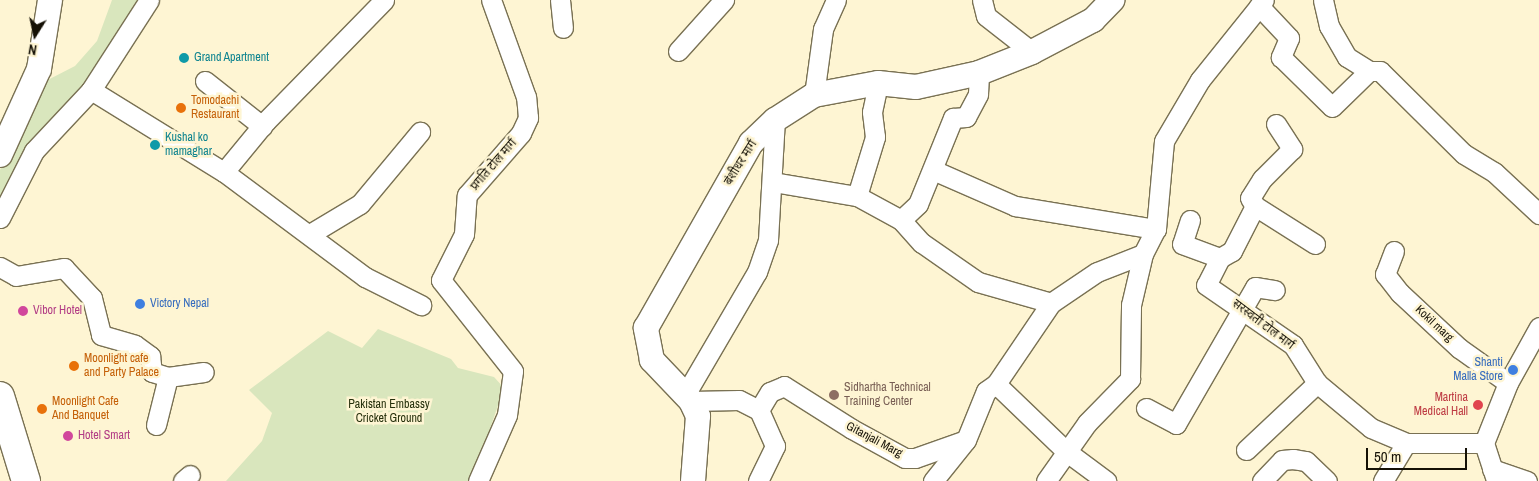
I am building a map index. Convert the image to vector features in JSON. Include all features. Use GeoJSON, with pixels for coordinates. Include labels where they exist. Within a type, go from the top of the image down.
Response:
{"type":"FeatureCollection","features":[{"type":"Feature","properties":{"kind":"highway"},"geometry":{"type":"LineString","coordinates":[[0,396],[26,481]]}},
{"type":"Feature","properties":{"kind":"main road"},"geometry":{"type":"LineString","coordinates":[[0,155],[38,69],[50,0]]}},
{"type":"Feature","properties":{"kind":"main road","name":"बंशीधर मार्ग"},"geometry":{"type":"LineString","coordinates":[[693,481],[699,434],[688,398],[652,360],[646,328],[751,143],[775,120],[814,95],[878,83],[916,87],[979,73],[1032,52],[1092,20],[1112,0]]}},
{"type":"Feature","properties":{"kind":"street"},"geometry":{"type":"LineString","coordinates":[[0,218],[34,151],[91,90],[148,0]]}},
{"type":"Feature","properties":{"kind":"street"},"geometry":{"type":"LineString","coordinates":[[224,172],[262,126],[384,0]]}},
{"type":"Feature","properties":{"kind":"street","name":"प्रगति टोल मार्ग"},"geometry":{"type":"LineString","coordinates":[[478,481],[507,415],[513,371],[442,280],[464,234],[467,195],[521,133],[528,118],[514,60],[491,0]]}},
{"type":"Feature","properties":{"kind":"street"},"geometry":{"type":"LineString","coordinates":[[560,0],[563,28]]}},
{"type":"Feature","properties":{"kind":"street"},"geometry":{"type":"LineString","coordinates":[[678,50],[724,0]]}},
{"type":"Feature","properties":{"kind":"street"},"geometry":{"type":"LineString","coordinates":[[814,95],[823,29],[836,0]]}},
{"type":"Feature","properties":{"kind":"street"},"geometry":{"type":"LineString","coordinates":[[982,0],[986,16],[1032,52]]}},
{"type":"Feature","properties":{"kind":"street"},"geometry":{"type":"LineString","coordinates":[[1324,0],[1330,26],[1347,57],[1369,70],[1380,71],[1464,154],[1494,172],[1539,214]]}},
{"type":"Feature","properties":{"kind":"street"},"geometry":{"type":"LineString","coordinates":[[1046,481],[1087,423],[1130,379],[1131,305],[1143,254],[1156,229],[1160,156],[1169,129],[1200,80],[1261,3],[1289,38],[1281,56],[1332,107],[1369,70]]}},
{"type":"Feature","properties":{"kind":"street"},"geometry":{"type":"LineString","coordinates":[[901,220],[918,204],[954,118],[966,117],[978,94],[979,73]]}},
{"type":"Feature","properties":{"kind":"street"},"geometry":{"type":"LineString","coordinates":[[205,81],[262,126]]}},
{"type":"Feature","properties":{"kind":"street"},"geometry":{"type":"LineString","coordinates":[[858,196],[875,137],[872,112],[878,83]]}},
{"type":"Feature","properties":{"kind":"street"},"geometry":{"type":"LineString","coordinates":[[91,90],[224,172],[310,234],[365,277],[421,305]]}},
{"type":"Feature","properties":{"kind":"street"},"geometry":{"type":"LineString","coordinates":[[758,481],[775,446],[758,410],[739,400],[688,398],[757,272],[768,240],[773,182],[775,120]]}},
{"type":"Feature","properties":{"kind":"street"},"geometry":{"type":"LineString","coordinates":[[1276,124],[1292,149],[1262,179],[1250,198],[1255,206],[1315,244]]}},
{"type":"Feature","properties":{"kind":"street"},"geometry":{"type":"LineString","coordinates":[[310,234],[360,204],[420,132]]}},
{"type":"Feature","properties":{"kind":"street"},"geometry":{"type":"LineString","coordinates":[[933,170],[1016,206],[1156,229]]}},
{"type":"Feature","properties":{"kind":"street"},"geometry":{"type":"LineString","coordinates":[[773,182],[858,196],[901,220],[922,243],[978,282],[1051,303]]}},
{"type":"Feature","properties":{"kind":"street"},"geometry":{"type":"LineString","coordinates":[[1190,220],[1182,244],[1220,258],[1232,251],[1255,206]]}},
{"type":"Feature","properties":{"kind":"street","name":"Kokil marg"},"geometry":{"type":"LineString","coordinates":[[1394,251],[1385,274],[1400,293],[1459,348],[1508,383]]}},
{"type":"Feature","properties":{"kind":"street"},"geometry":{"type":"LineString","coordinates":[[933,481],[966,440],[986,392],[996,384],[1051,303],[1097,272],[1143,254]]}},
{"type":"Feature","properties":{"kind":"street","name":"सरस्वती टोल मार्ग"},"geometry":{"type":"LineString","coordinates":[[1220,258],[1206,286],[1293,345],[1317,383],[1371,428],[1406,443]]}},
{"type":"Feature","properties":{"kind":"street"},"geometry":{"type":"LineString","coordinates":[[0,267],[16,276],[69,271],[92,298],[101,335],[135,345],[150,356],[152,372],[168,376],[204,372]]}},
{"type":"Feature","properties":{"kind":"street"},"geometry":{"type":"LineString","coordinates":[[1146,408],[1176,424],[1254,287],[1275,290]]}},
{"type":"Feature","properties":{"kind":"street"},"geometry":{"type":"LineString","coordinates":[[1527,481],[1494,475],[1484,443],[1508,383],[1539,327]]}},
{"type":"Feature","properties":{"kind":"street"},"geometry":{"type":"LineString","coordinates":[[156,425],[168,376]]}},
{"type":"Feature","properties":{"kind":"street"},"geometry":{"type":"LineString","coordinates":[[1246,450],[1317,383]]}},
{"type":"Feature","properties":{"kind":"street"},"geometry":{"type":"LineString","coordinates":[[996,384],[1067,452],[1106,481]]}},
{"type":"Feature","properties":{"kind":"street","name":"Gitanjali Marg"},"geometry":{"type":"LineString","coordinates":[[758,410],[770,392],[784,386],[905,458],[966,440]]}},
{"type":"Feature","properties":{"kind":"street"},"geometry":{"type":"LineString","coordinates":[[1383,481],[1406,443],[1484,443]]}},
{"type":"Feature","properties":{"kind":"street"},"geometry":{"type":"LineString","coordinates":[[1262,481],[1282,460],[1293,459],[1306,462],[1327,481]]}},
{"type":"Feature","properties":{"kind":"green space"},"geometry":{"type":"Polygon","coordinates":[[[112,0],[148,0],[34,151],[0,218],[0,170],[36,86],[75,66],[97,41],[112,0]]]}},
{"type":"Feature","properties":{"kind":"green space","name":"Pakistan Embassy Cricket Ground"},"geometry":{"type":"Polygon","coordinates":[[[378,329],[451,359],[458,368],[494,377],[504,388],[472,481],[226,481],[262,441],[272,413],[249,390],[328,331],[362,348],[378,329]]]}},
{"type":"Feature","properties":{"kind":"place","name":"Grand Apartment"},"geometry":{"type":"Point","coordinates":[184,58]}},
{"type":"Feature","properties":{"kind":"place","name":"Tomodachi Restaurant"},"geometry":{"type":"Point","coordinates":[181,108]}},
{"type":"Feature","properties":{"kind":"place","name":"Kushal ko mamaghar"},"geometry":{"type":"Point","coordinates":[155,145]}},
{"type":"Feature","properties":{"kind":"place","name":"Victory Nepal"},"geometry":{"type":"Point","coordinates":[140,304]}},
{"type":"Feature","properties":{"kind":"place","name":"Vibor Hotel"},"geometry":{"type":"Point","coordinates":[23,311]}},
{"type":"Feature","properties":{"kind":"place","name":"Moonlight cafe and Party Palace"},"geometry":{"type":"Point","coordinates":[74,366]}},
{"type":"Feature","properties":{"kind":"place","name":"Shanti Malla Store"},"geometry":{"type":"Point","coordinates":[1513,370]}},
{"type":"Feature","properties":{"kind":"place","name":"Sidhartha Technical Training Center"},"geometry":{"type":"Point","coordinates":[834,395]}},
{"type":"Feature","properties":{"kind":"place","name":"Martina Medical Hall"},"geometry":{"type":"Point","coordinates":[1478,405]}},
{"type":"Feature","properties":{"kind":"place","name":"Moonlight Cafe And Banquet"},"geometry":{"type":"Point","coordinates":[42,409]}},
{"type":"Feature","properties":{"kind":"place","name":"Hotel Smart"},"geometry":{"type":"Point","coordinates":[68,436]}}]}
